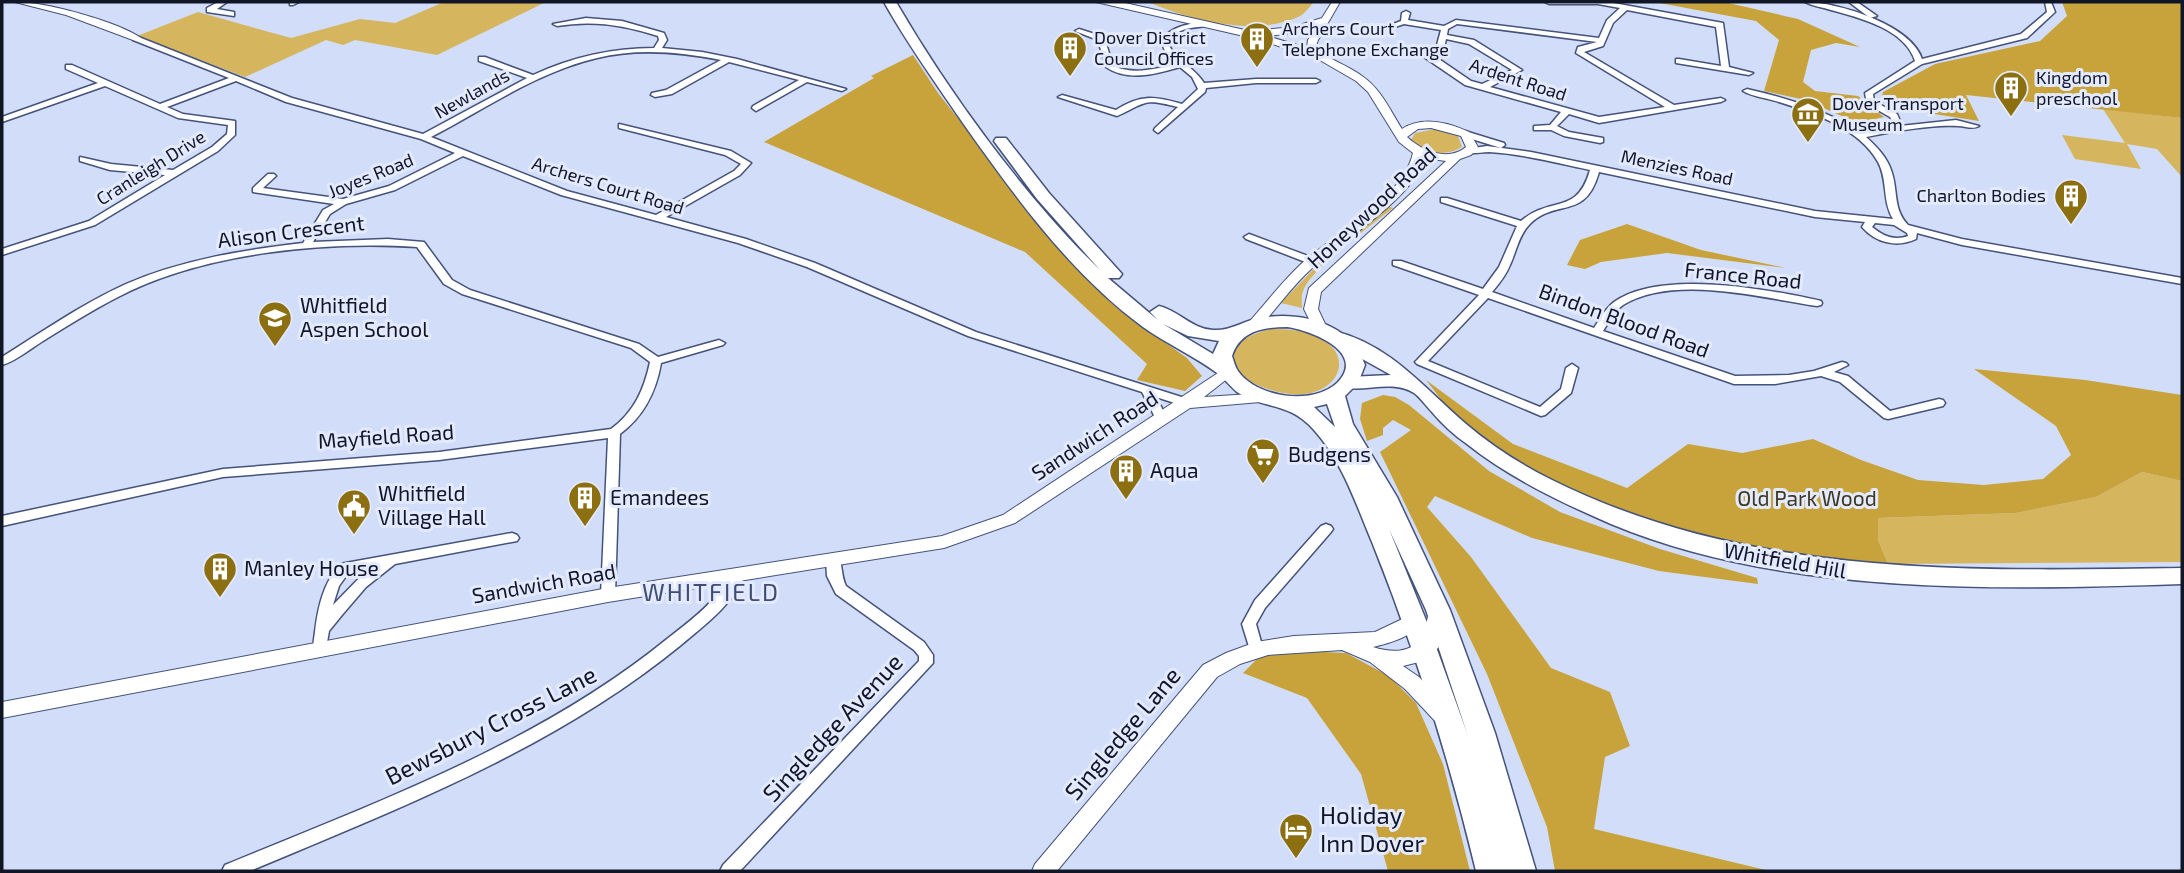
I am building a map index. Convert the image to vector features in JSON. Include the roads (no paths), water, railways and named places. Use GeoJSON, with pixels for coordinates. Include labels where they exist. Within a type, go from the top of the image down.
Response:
{"type":"FeatureCollection","features":[{"type":"Feature","properties":{"kind":"highway"},"geometry":{"type":"LineString","coordinates":[[890,2],[927,62],[1026,199],[1098,279],[1226,370],[1244,388],[1270,398],[1291,402],[1319,400],[1341,389],[1355,372],[1354,359],[1347,346],[1327,332],[1287,321],[1254,325],[1234,334],[1207,336],[1175,332],[1112,273],[1043,196],[941,60],[905,2]]}},
{"type":"Feature","properties":{"kind":"highway"},"geometry":{"type":"LineString","coordinates":[[1226,370],[1223,350],[1234,334]]}},
{"type":"Feature","properties":{"kind":"highway"},"geometry":{"type":"LineString","coordinates":[[1341,389],[1343,424],[1386,497],[1427,615],[1426,649],[1452,728],[1491,871]]}},
{"type":"Feature","properties":{"kind":"highway"},"geometry":{"type":"LineString","coordinates":[[1291,402],[1317,420],[1340,452],[1374,521],[1427,615],[1481,733],[1521,871]]}},
{"type":"Feature","properties":{"kind":"main road","name":"Whitfield Hill"},"geometry":{"type":"LineString","coordinates":[[1327,332],[1385,362],[1410,380],[1464,432],[1504,463],[1546,486],[1639,526],[1759,560],[1894,576],[2182,576]]}},
{"type":"Feature","properties":{"kind":"main road","name":"Whitfield Hill"},"geometry":{"type":"LineString","coordinates":[[1341,389],[1386,379],[1415,389],[1429,399]]}},
{"type":"Feature","properties":{"kind":"street","name":"Archers Court Road"},"geometry":{"type":"LineString","coordinates":[[20,2],[69,13],[289,100],[424,137],[564,193],[742,240],[811,265],[972,334],[1039,358],[1187,403]]}},
{"type":"Feature","properties":{"kind":"street"},"geometry":{"type":"LineString","coordinates":[[223,2],[210,9],[230,14]]}},
{"type":"Feature","properties":{"kind":"street"},"geometry":{"type":"LineString","coordinates":[[1101,2],[1204,24],[1317,54],[1364,82],[1383,103],[1405,145],[1419,153],[1463,154],[1473,143],[1465,134],[1406,116],[1383,103]]}},
{"type":"Feature","properties":{"kind":"street"},"geometry":{"type":"LineString","coordinates":[[1317,54],[1311,46],[1336,2]]}},
{"type":"Feature","properties":{"kind":"street"},"geometry":{"type":"LineString","coordinates":[[1549,2],[1598,2],[1626,12],[1720,25],[1725,67]]}},
{"type":"Feature","properties":{"kind":"street"},"geometry":{"type":"LineString","coordinates":[[1808,2],[1835,7],[1883,24]]}},
{"type":"Feature","properties":{"kind":"street"},"geometry":{"type":"LineString","coordinates":[[1835,7],[1848,2]]}},
{"type":"Feature","properties":{"kind":"street"},"geometry":{"type":"LineString","coordinates":[[1853,2],[1913,48],[1919,62]]}},
{"type":"Feature","properties":{"kind":"street"},"geometry":{"type":"LineString","coordinates":[[1894,129],[1897,123],[1894,116],[1870,102],[1869,93],[1919,62],[2024,37],[2051,12],[2048,2]]}},
{"type":"Feature","properties":{"kind":"street"},"geometry":{"type":"LineString","coordinates":[[1626,12],[1617,15],[1600,44],[1581,49],[1580,53],[1671,107]]}},
{"type":"Feature","properties":{"kind":"street"},"geometry":{"type":"LineString","coordinates":[[1392,26],[1404,22],[1406,13]]}},
{"type":"Feature","properties":{"kind":"street"},"geometry":{"type":"LineString","coordinates":[[1171,17],[1176,23],[1175,30],[1165,46],[1169,54],[1183,64],[1203,86]]}},
{"type":"Feature","properties":{"kind":"street"},"geometry":{"type":"LineString","coordinates":[[557,24],[594,18],[617,20],[661,35],[663,40],[658,48]]}},
{"type":"Feature","properties":{"kind":"street"},"geometry":{"type":"LineString","coordinates":[[1237,32],[1284,32],[1324,20]]}},
{"type":"Feature","properties":{"kind":"street","name":"Ardent Road"},"geometry":{"type":"LineString","coordinates":[[1404,22],[1445,27],[1462,22],[1601,40]]}},
{"type":"Feature","properties":{"kind":"street"},"geometry":{"type":"LineString","coordinates":[[1175,30],[1204,24]]}},
{"type":"Feature","properties":{"kind":"street"},"geometry":{"type":"LineString","coordinates":[[1445,27],[1445,37],[1471,42],[1518,70],[1480,88]]}},
{"type":"Feature","properties":{"kind":"street"},"geometry":{"type":"LineString","coordinates":[[1079,31],[1101,39],[1110,67],[1120,71],[1147,73],[1183,64]]}},
{"type":"Feature","properties":{"kind":"street","name":"Ardent Road"},"geometry":{"type":"LineString","coordinates":[[1445,37],[1441,46],[1425,55],[1468,83],[1566,112],[1609,121],[1671,107],[1721,100]]}},
{"type":"Feature","properties":{"kind":"street"},"geometry":{"type":"LineString","coordinates":[[1901,39],[1932,51],[1951,54]]}},
{"type":"Feature","properties":{"kind":"street","name":"Newlands"},"geometry":{"type":"LineString","coordinates":[[424,137],[461,119],[482,103],[534,78],[590,56],[658,48],[682,50],[727,60],[842,89]]}},
{"type":"Feature","properties":{"kind":"street","name":"Newlands"},"geometry":{"type":"LineString","coordinates":[[482,59],[534,78]]}},
{"type":"Feature","properties":{"kind":"street"},"geometry":{"type":"LineString","coordinates":[[655,95],[669,92],[727,60]]}},
{"type":"Feature","properties":{"kind":"street"},"geometry":{"type":"LineString","coordinates":[[1676,61],[1749,73]]}},
{"type":"Feature","properties":{"kind":"street","name":"Cranleigh Drive"},"geometry":{"type":"LineString","coordinates":[[2,251],[92,223],[134,201],[215,149],[231,135],[233,126],[220,120],[181,116],[69,67]]}},
{"type":"Feature","properties":{"kind":"street","name":"Cranleigh Drive"},"geometry":{"type":"LineString","coordinates":[[158,107],[235,79]]}},
{"type":"Feature","properties":{"kind":"street"},"geometry":{"type":"LineString","coordinates":[[756,108],[804,80]]}},
{"type":"Feature","properties":{"kind":"street"},"geometry":{"type":"LineString","coordinates":[[1203,86],[1256,80],[1316,81]]}},
{"type":"Feature","properties":{"kind":"street"},"geometry":{"type":"LineString","coordinates":[[2,120],[107,82]]}},
{"type":"Feature","properties":{"kind":"street"},"geometry":{"type":"LineString","coordinates":[[1158,130],[1182,106],[1202,93],[1203,86]]}},
{"type":"Feature","properties":{"kind":"street"},"geometry":{"type":"LineString","coordinates":[[1747,91],[1772,102],[1830,120],[1858,136],[1885,166],[1889,206],[1913,237],[1906,241]]}},
{"type":"Feature","properties":{"kind":"street"},"geometry":{"type":"LineString","coordinates":[[1062,97],[1117,113],[1138,99],[1146,98],[1182,106]]}},
{"type":"Feature","properties":{"kind":"street"},"geometry":{"type":"LineString","coordinates":[[1552,127],[1566,112]]}},
{"type":"Feature","properties":{"kind":"street"},"geometry":{"type":"LineString","coordinates":[[1858,136],[1894,129],[1956,123],[1975,126]]}},
{"type":"Feature","properties":{"kind":"street"},"geometry":{"type":"LineString","coordinates":[[1401,136],[1414,127],[1430,125]]}},
{"type":"Feature","properties":{"kind":"street"},"geometry":{"type":"LineString","coordinates":[[622,126],[728,153],[746,163],[737,173],[658,218]]}},
{"type":"Feature","properties":{"kind":"street"},"geometry":{"type":"LineString","coordinates":[[1537,128],[1552,127],[1567,134],[1600,140]]}},
{"type":"Feature","properties":{"kind":"street","name":"Menzies Road"},"geometry":{"type":"LineString","coordinates":[[1465,134],[1531,155]]}},
{"type":"Feature","properties":{"kind":"street","name":"Menzies Road"},"geometry":{"type":"LineString","coordinates":[[1463,154],[1486,149],[1531,155],[1815,214],[1905,226]]}},
{"type":"Feature","properties":{"kind":"street","name":"Joyes Road"},"geometry":{"type":"LineString","coordinates":[[306,246],[326,212],[343,202],[392,188],[463,152]]}},
{"type":"Feature","properties":{"kind":"street","name":"Honeywood Road"},"geometry":{"type":"LineString","coordinates":[[1254,325],[1312,261],[1401,186],[1416,170],[1419,153]]}},
{"type":"Feature","properties":{"kind":"street","name":"Honeywood Road"},"geometry":{"type":"LineString","coordinates":[[1327,332],[1311,309],[1314,291],[1463,154]]}},
{"type":"Feature","properties":{"kind":"street"},"geometry":{"type":"LineString","coordinates":[[83,159],[110,167],[174,173]]}},
{"type":"Feature","properties":{"kind":"street"},"geometry":{"type":"LineString","coordinates":[[1572,368],[1567,390],[1541,412],[1421,362],[1487,292],[1503,270],[1523,225],[1535,215],[1580,201],[1591,188],[1595,169]]}},
{"type":"Feature","properties":{"kind":"street"},"geometry":{"type":"LineString","coordinates":[[271,176],[256,190],[343,202]]}},
{"type":"Feature","properties":{"kind":"street"},"geometry":{"type":"LineString","coordinates":[[1444,200],[1523,225]]}},
{"type":"Feature","properties":{"kind":"street"},"geometry":{"type":"LineString","coordinates":[[1872,233],[1867,224],[1889,206]]}},
{"type":"Feature","properties":{"kind":"street","name":"Menzies Road"},"geometry":{"type":"LineString","coordinates":[[1815,214],[1891,240],[1906,241]]}},
{"type":"Feature","properties":{"kind":"street"},"geometry":{"type":"LineString","coordinates":[[1905,226],[1962,242],[2182,281]]}},
{"type":"Feature","properties":{"kind":"street"},"geometry":{"type":"LineString","coordinates":[[1249,237],[1312,261]]}},
{"type":"Feature","properties":{"kind":"street","name":"Alison Crescent"},"geometry":{"type":"LineString","coordinates":[[2,362],[131,286],[212,261],[306,246],[360,241],[420,244],[448,282],[466,292],[635,346],[656,361]]}},
{"type":"Feature","properties":{"kind":"street"},"geometry":{"type":"LineString","coordinates":[[1906,241],[1962,242]]}},
{"type":"Feature","properties":{"kind":"street","name":"Bindon Blood Road"},"geometry":{"type":"LineString","coordinates":[[1397,263],[1487,292],[1734,380],[1762,383],[1824,373],[1842,365]]}},
{"type":"Feature","properties":{"kind":"street","name":"France Road"},"geometry":{"type":"LineString","coordinates":[[1596,332],[1620,302],[1650,291],[1669,288],[1707,289],[1818,303]]}},
{"type":"Feature","properties":{"kind":"street"},"geometry":{"type":"LineString","coordinates":[[608,595],[614,433],[627,424],[643,404],[656,361],[719,343]]}},
{"type":"Feature","properties":{"kind":"street","name":"Sandwich Road"},"geometry":{"type":"LineString","coordinates":[[2,710],[608,595],[928,546],[989,527],[1040,499],[1187,403],[1226,370]]}},
{"type":"Feature","properties":{"kind":"street"},"geometry":{"type":"LineString","coordinates":[[1824,373],[1844,379],[1888,415],[1939,403]]}},
{"type":"Feature","properties":{"kind":"street"},"geometry":{"type":"LineString","coordinates":[[1146,389],[1161,418]]}},
{"type":"Feature","properties":{"kind":"street","name":"Sandwich Road"},"geometry":{"type":"LineString","coordinates":[[1187,403],[1270,398]]}},
{"type":"Feature","properties":{"kind":"street","name":"Mayfield Road"},"geometry":{"type":"LineString","coordinates":[[2,521],[223,473],[344,461],[439,456],[614,433]]}},
{"type":"Feature","properties":{"kind":"street"},"geometry":{"type":"LineString","coordinates":[[1256,649],[1249,624],[1259,604],[1326,529]]}},
{"type":"Feature","properties":{"kind":"street"},"geometry":{"type":"LineString","coordinates":[[320,650],[322,630],[335,578],[345,568],[512,538]]}},
{"type":"Feature","properties":{"kind":"street"},"geometry":{"type":"LineString","coordinates":[[322,630],[377,568],[398,557]]}},
{"type":"Feature","properties":{"kind":"street","name":"Singledge Avenue"},"geometry":{"type":"LineString","coordinates":[[729,871],[926,663],[926,655],[919,646],[841,590],[834,576],[833,560]]}},
{"type":"Feature","properties":{"kind":"street","name":"Bewsbury Cross Lane"},"geometry":{"type":"LineString","coordinates":[[231,871],[365,816],[490,756],[619,687],[708,614],[735,585],[738,575]]}},
{"type":"Feature","properties":{"kind":"street","name":"Singledge Lane"},"geometry":{"type":"LineString","coordinates":[[1043,871],[1210,671],[1231,657],[1256,649],[1307,643],[1349,645],[1383,638],[1427,615]]}},
{"type":"Feature","properties":{"kind":"street","name":"Singledge Lane"},"geometry":{"type":"LineString","coordinates":[[1349,645],[1378,658],[1426,697],[1452,728]]}},
{"type":"Feature","properties":{"kind":"street","name":"Singledge Lane"},"geometry":{"type":"LineString","coordinates":[[1378,658],[1399,660],[1426,649]]}},
{"type":"Feature","properties":{"kind":"place","name":"Archers Court Telephone Exchange"},"geometry":{"type":"Point","coordinates":[1257,69]}},
{"type":"Feature","properties":{"kind":"place","name":"Dover District Council Offices"},"geometry":{"type":"Point","coordinates":[1070,78]}},
{"type":"Feature","properties":{"kind":"place","name":"Kingdom preschool"},"geometry":{"type":"Point","coordinates":[2011,118]}},
{"type":"Feature","properties":{"kind":"place","name":"Dover Transport Museum"},"geometry":{"type":"Point","coordinates":[1808,144]}},
{"type":"Feature","properties":{"kind":"place","name":"Charlton Bodies"},"geometry":{"type":"Point","coordinates":[2071,226]}},
{"type":"Feature","properties":{"kind":"place","name":"Whitfield Aspen School"},"geometry":{"type":"Point","coordinates":[275,348]}},
{"type":"Feature","properties":{"kind":"place","name":"Budgens"},"geometry":{"type":"Point","coordinates":[1263,485]}},
{"type":"Feature","properties":{"kind":"place","name":"Aqua"},"geometry":{"type":"Point","coordinates":[1126,501]}},
{"type":"Feature","properties":{"kind":"place","name":"Emandees"},"geometry":{"type":"Point","coordinates":[585,528]}},
{"type":"Feature","properties":{"kind":"place","name":"Whitfield Village Hall"},"geometry":{"type":"Point","coordinates":[354,536]}},
{"type":"Feature","properties":{"kind":"place","name":"Manley House"},"geometry":{"type":"Point","coordinates":[220,599]}},
{"type":"Feature","properties":{"kind":"place","name":"Holiday Inn Dover"},"geometry":{"type":"Point","coordinates":[1296,860]}},
{"type":"Feature","properties":{"kind":"district","name":"WHITFIELD"},"geometry":{"type":"Point","coordinates":[711,593]}},
{"type":"Feature","properties":{"kind":"park label","name":"Old Park Wood"},"geometry":{"type":"Point","coordinates":[1807,499]}}]}
